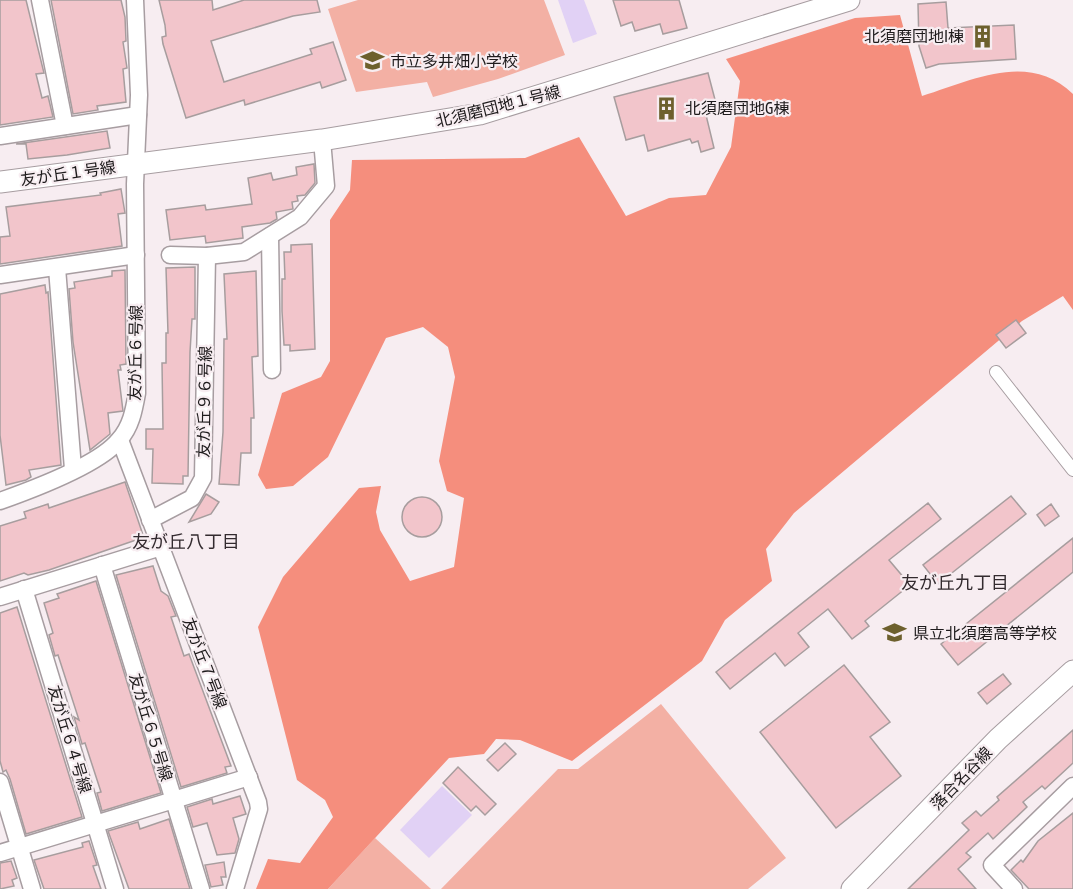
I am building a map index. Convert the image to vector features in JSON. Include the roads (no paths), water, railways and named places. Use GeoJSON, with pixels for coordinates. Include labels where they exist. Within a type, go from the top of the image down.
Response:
{"type":"FeatureCollection","features":[{"type":"Feature","properties":{"kind":"street"},"geometry":{"type":"LineString","coordinates":[[40,0],[65,126]]}},
{"type":"Feature","properties":{"kind":"street","name":"友が丘６号線"},"geometry":{"type":"LineString","coordinates":[[0,501],[36,488],[93,459],[120,440],[132,417],[136,393],[138,115],[135,0]]}},
{"type":"Feature","properties":{"kind":"street","name":"北須磨団地１号線"},"geometry":{"type":"LineString","coordinates":[[136,164],[418,126],[490,111],[849,0]]}},
{"type":"Feature","properties":{"kind":"street"},"geometry":{"type":"LineString","coordinates":[[0,136],[138,115]]}},
{"type":"Feature","properties":{"kind":"street"},"geometry":{"type":"LineString","coordinates":[[170,255],[207,256],[244,252],[300,217],[326,186],[322,140]]}},
{"type":"Feature","properties":{"kind":"street","name":"友が丘１号線"},"geometry":{"type":"LineString","coordinates":[[0,181],[136,164]]}},
{"type":"Feature","properties":{"kind":"street"},"geometry":{"type":"LineString","coordinates":[[270,236],[272,370]]}},
{"type":"Feature","properties":{"kind":"street"},"geometry":{"type":"LineString","coordinates":[[0,275],[136,255]]}},
{"type":"Feature","properties":{"kind":"street","name":"友が丘９６号線"},"geometry":{"type":"LineString","coordinates":[[150,520],[192,498],[203,478],[207,256]]}},
{"type":"Feature","properties":{"kind":"street"},"geometry":{"type":"LineString","coordinates":[[57,268],[73,469]]}},
{"type":"Feature","properties":{"kind":"street"},"geometry":{"type":"LineString","coordinates":[[996,372],[1073,470]]}},
{"type":"Feature","properties":{"kind":"street","name":"友が丘７号線"},"geometry":{"type":"LineString","coordinates":[[120,440],[249,777],[259,809],[235,889]]}},
{"type":"Feature","properties":{"kind":"street"},"geometry":{"type":"LineString","coordinates":[[0,597],[161,547]]}},
{"type":"Feature","properties":{"kind":"street","name":"友が丘６５号線"},"geometry":{"type":"LineString","coordinates":[[102,565],[201,889]]}},
{"type":"Feature","properties":{"kind":"street","name":"友が丘６４号線"},"geometry":{"type":"LineString","coordinates":[[24,589],[116,889]]}},
{"type":"Feature","properties":{"kind":"street","name":"落合名谷線"},"geometry":{"type":"LineString","coordinates":[[852,889],[998,739],[1073,671]]}},
{"type":"Feature","properties":{"kind":"street"},"geometry":{"type":"LineString","coordinates":[[0,853],[249,777]]}},
{"type":"Feature","properties":{"kind":"street"},"geometry":{"type":"LineString","coordinates":[[0,782],[32,889]]}},
{"type":"Feature","properties":{"kind":"street"},"geometry":{"type":"LineString","coordinates":[[1014,889],[992,865],[1073,786]]}},
{"type":"Feature","properties":{"kind":"place","name":"北須磨団地I棟"},"geometry":{"type":"Point","coordinates":[982,36]}},
{"type":"Feature","properties":{"kind":"place","name":"市立多井畑小学校"},"geometry":{"type":"Point","coordinates":[372,61]}},
{"type":"Feature","properties":{"kind":"place","name":"北須磨団地G棟"},"geometry":{"type":"Point","coordinates":[667,108]}},
{"type":"Feature","properties":{"kind":"place","name":"県立北須磨高等学校"},"geometry":{"type":"Point","coordinates":[895,633]}},
{"type":"Feature","properties":{"kind":"district","name":"友が丘八丁目"},"geometry":{"type":"Point","coordinates":[186,541]}},
{"type":"Feature","properties":{"kind":"district","name":"友が丘九丁目"},"geometry":{"type":"Point","coordinates":[955,582]}}]}
